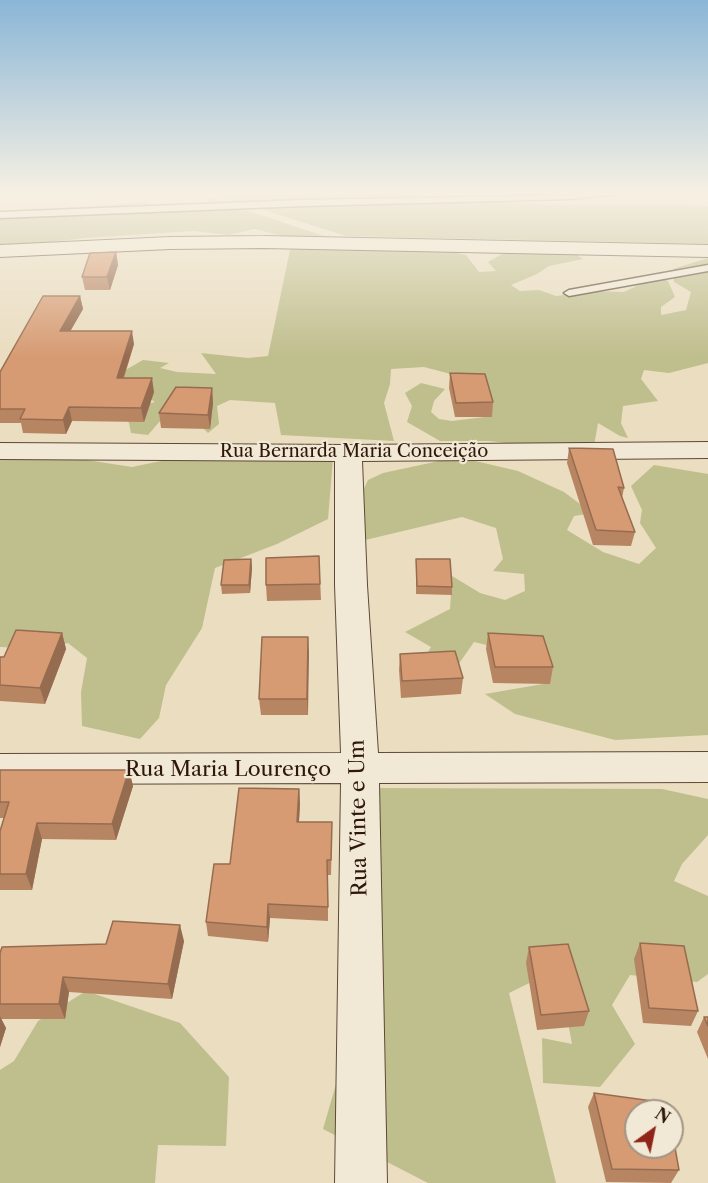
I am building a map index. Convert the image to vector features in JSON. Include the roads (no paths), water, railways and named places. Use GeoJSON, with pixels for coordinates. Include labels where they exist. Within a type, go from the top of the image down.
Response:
{"type":"FeatureCollection","features":[{"type":"Feature","properties":{"kind":"street"},"geometry":{"type":"LineString","coordinates":[[0,251],[75,247]]}},
{"type":"Feature","properties":{"kind":"street"},"geometry":{"type":"LineString","coordinates":[[521,247],[708,251]]}},
{"type":"Feature","properties":{"kind":"street","name":"Rua Bernarda Maria Conceição"},"geometry":{"type":"LineString","coordinates":[[0,451],[348,453],[708,450]]}},
{"type":"Feature","properties":{"kind":"street","name":"Rua Vinte e Um"},"geometry":{"type":"LineString","coordinates":[[348,453],[351,585],[360,770],[361,1183]]}},
{"type":"Feature","properties":{"kind":"street","name":"Rua Maria Lourenço"},"geometry":{"type":"LineString","coordinates":[[0,769],[360,770],[708,767]]}},
{"type":"Feature","properties":{"kind":"lane"},"geometry":{"type":"LineString","coordinates":[[569,293],[708,268]]}}]}
